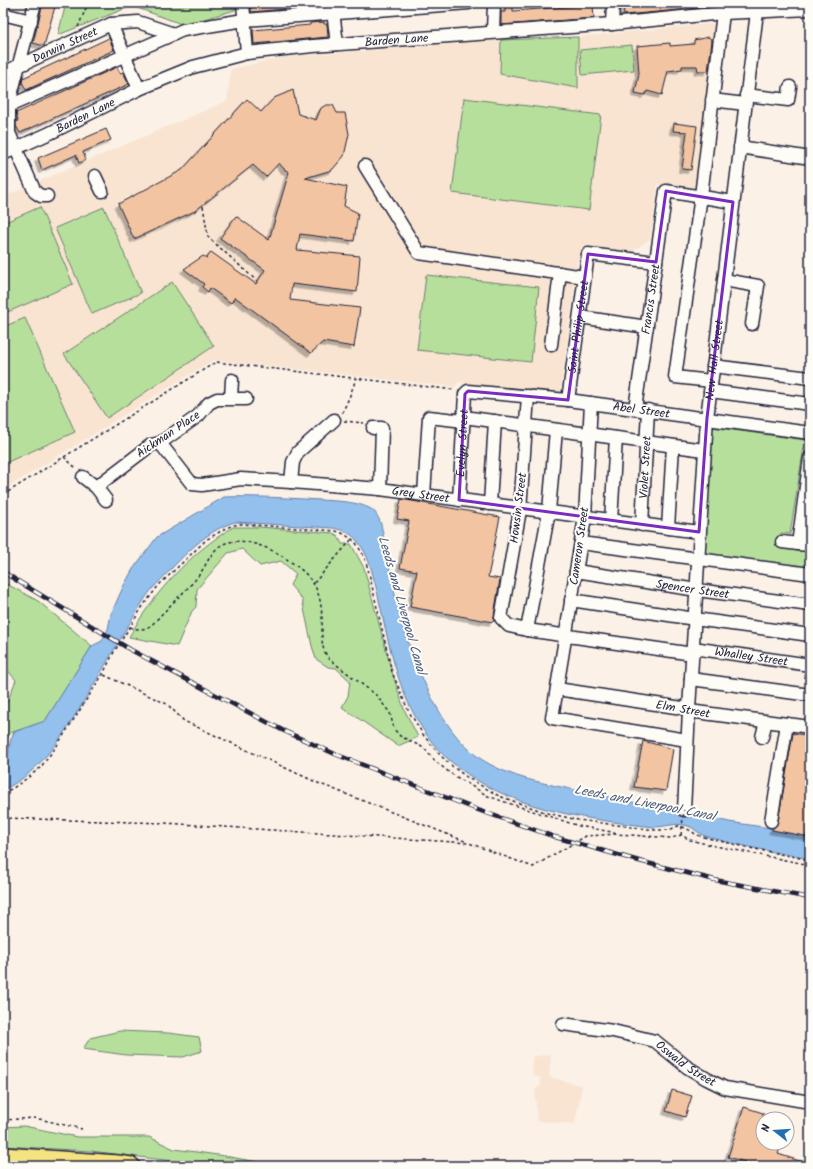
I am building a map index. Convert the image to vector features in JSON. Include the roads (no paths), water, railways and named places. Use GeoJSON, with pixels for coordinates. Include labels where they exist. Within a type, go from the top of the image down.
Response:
{"type":"FeatureCollection","features":[{"type":"Feature","properties":{"kind":"highway"},"geometry":{"type":"LineString","coordinates":[[3,1156],[131,1166]]}},
{"type":"Feature","properties":{"kind":"street"},"geometry":{"type":"LineString","coordinates":[[35,3],[9,103],[9,133],[35,192],[41,196],[47,196]]}},
{"type":"Feature","properties":{"kind":"street"},"geometry":{"type":"LineString","coordinates":[[243,3],[247,53]]}},
{"type":"Feature","properties":{"kind":"street"},"geometry":{"type":"LineString","coordinates":[[9,106],[183,30],[333,8],[469,3]]}},
{"type":"Feature","properties":{"kind":"street"},"geometry":{"type":"LineString","coordinates":[[493,32],[494,3]]}},
{"type":"Feature","properties":{"kind":"street"},"geometry":{"type":"LineString","coordinates":[[612,24],[613,3]]}},
{"type":"Feature","properties":{"kind":"street"},"geometry":{"type":"LineString","coordinates":[[333,8],[337,44]]}},
{"type":"Feature","properties":{"kind":"street","name":"Barden Lane"},"geometry":{"type":"LineString","coordinates":[[3,154],[50,133],[139,89],[193,67],[247,53],[337,44],[612,24],[722,10],[754,8],[810,9]]}},
{"type":"Feature","properties":{"kind":"street","name":"New Hall Street"},"geometry":{"type":"LineString","coordinates":[[684,810],[706,418],[746,100],[754,8]]}},
{"type":"Feature","properties":{"kind":"street"},"geometry":{"type":"LineString","coordinates":[[722,10],[700,196],[675,376],[710,386],[810,404]]}},
{"type":"Feature","properties":{"kind":"street"},"geometry":{"type":"LineString","coordinates":[[3,14],[31,21]]}},
{"type":"Feature","properties":{"kind":"street"},"geometry":{"type":"LineString","coordinates":[[139,89],[111,24],[138,22],[174,34]]}},
{"type":"Feature","properties":{"kind":"street","name":"Darwin Street"},"geometry":{"type":"LineString","coordinates":[[3,73],[111,24]]}},
{"type":"Feature","properties":{"kind":"street"},"geometry":{"type":"LineString","coordinates":[[712,100],[746,100],[788,103],[790,87]]}},
{"type":"Feature","properties":{"kind":"street"},"geometry":{"type":"LineString","coordinates":[[740,147],[810,158]]}},
{"type":"Feature","properties":{"kind":"street"},"geometry":{"type":"LineString","coordinates":[[365,166],[419,253],[586,277]]}},
{"type":"Feature","properties":{"kind":"street"},"geometry":{"type":"LineString","coordinates":[[95,176],[102,191]]}},
{"type":"Feature","properties":{"kind":"street","name":"Francis Street"},"geometry":{"type":"LineString","coordinates":[[636,409],[666,191],[700,196]]}},
{"type":"Feature","properties":{"kind":"street"},"geometry":{"type":"LineString","coordinates":[[700,196],[733,202]]}},
{"type":"Feature","properties":{"kind":"street","name":"Saint Philip Street"},"geometry":{"type":"LineString","coordinates":[[568,400],[588,254],[656,262]]}},
{"type":"Feature","properties":{"kind":"street"},"geometry":{"type":"LineString","coordinates":[[551,345],[560,273]]}},
{"type":"Feature","properties":{"kind":"street"},"geometry":{"type":"LineString","coordinates":[[724,280],[758,286],[752,324]]}},
{"type":"Feature","properties":{"kind":"street"},"geometry":{"type":"LineString","coordinates":[[580,317],[647,327]]}},
{"type":"Feature","properties":{"kind":"street"},"geometry":{"type":"LineString","coordinates":[[713,366],[810,378]]}},
{"type":"Feature","properties":{"kind":"street"},"geometry":{"type":"LineString","coordinates":[[231,398],[232,380]]}},
{"type":"Feature","properties":{"kind":"street","name":"Evelyn Street"},"geometry":{"type":"LineString","coordinates":[[459,500],[465,394],[468,391],[472,391]]}},
{"type":"Feature","properties":{"kind":"street","name":"Abel Street"},"geometry":{"type":"LineString","coordinates":[[472,391],[568,400],[810,433]]}},
{"type":"Feature","properties":{"kind":"street","name":"Howsin Street"},"geometry":{"type":"LineString","coordinates":[[501,618],[520,508],[528,396]]}},
{"type":"Feature","properties":{"kind":"street","name":"Aickman Place"},"geometry":{"type":"LineString","coordinates":[[96,487],[151,446],[160,443],[198,416],[209,403],[217,399],[246,399]]}},
{"type":"Feature","properties":{"kind":"street","name":"Cameron Street"},"geometry":{"type":"LineString","coordinates":[[591,403],[585,517],[552,718],[687,740]]}},
{"type":"Feature","properties":{"kind":"street","name":"Violet Street"},"geometry":{"type":"LineString","coordinates":[[642,525],[648,410]]}},
{"type":"Feature","properties":{"kind":"street"},"geometry":{"type":"LineString","coordinates":[[424,495],[429,417],[495,421],[704,450]]}},
{"type":"Feature","properties":{"kind":"street"},"geometry":{"type":"LineString","coordinates":[[291,482],[293,462],[298,452],[334,420]]}},
{"type":"Feature","properties":{"kind":"street"},"geometry":{"type":"LineString","coordinates":[[490,504],[495,421]]}},
{"type":"Feature","properties":{"kind":"street"},"geometry":{"type":"LineString","coordinates":[[373,428],[382,428],[380,489]]}},
{"type":"Feature","properties":{"kind":"street"},"geometry":{"type":"LineString","coordinates":[[527,630],[549,511],[556,430]]}},
{"type":"Feature","properties":{"kind":"street"},"geometry":{"type":"LineString","coordinates":[[611,521],[616,438]]}},
{"type":"Feature","properties":{"kind":"street","name":"Grey Street"},"geometry":{"type":"LineString","coordinates":[[160,443],[192,484],[202,485],[241,479],[380,489],[699,532]]}},
{"type":"Feature","properties":{"kind":"street"},"geometry":{"type":"LineString","coordinates":[[668,528],[673,446]]}},
{"type":"Feature","properties":{"kind":"street"},"geometry":{"type":"LineString","coordinates":[[782,542],[804,544],[810,458]]}},
{"type":"Feature","properties":{"kind":"street"},"geometry":{"type":"LineString","coordinates":[[83,477],[96,487],[106,500]]}},
{"type":"Feature","properties":{"kind":"street"},"geometry":{"type":"LineString","coordinates":[[581,543],[810,574]]}},
{"type":"Feature","properties":{"kind":"street","name":"Spencer Street"},"geometry":{"type":"LineString","coordinates":[[576,571],[697,590],[810,604]]}},
{"type":"Feature","properties":{"kind":"street"},"geometry":{"type":"LineString","coordinates":[[571,600],[810,635]]}},
{"type":"Feature","properties":{"kind":"street","name":"Whalley Street"},"geometry":{"type":"LineString","coordinates":[[501,618],[509,626],[527,630],[810,665]]}},
{"type":"Feature","properties":{"kind":"street"},"geometry":{"type":"LineString","coordinates":[[691,679],[810,695]]}},
{"type":"Feature","properties":{"kind":"street","name":"Elm Street"},"geometry":{"type":"LineString","coordinates":[[557,689],[810,727]]}},
{"type":"Feature","properties":{"kind":"street"},"geometry":{"type":"LineString","coordinates":[[762,737],[766,721]]}},
{"type":"Feature","properties":{"kind":"street"},"geometry":{"type":"LineString","coordinates":[[770,821],[787,724]]}},
{"type":"Feature","properties":{"kind":"street","name":"Oswald Street"},"geometry":{"type":"LineString","coordinates":[[563,1024],[613,1031],[655,1041],[687,1066],[707,1079],[725,1088],[810,1102]]}},
{"type":"Feature","properties":{"kind":"water"},"geometry":{"type":"Polygon","coordinates":[[[224,497],[272,497],[338,501],[358,504],[369,508],[376,514],[381,524],[403,626],[417,665],[435,705],[459,739],[472,752],[494,767],[528,779],[675,812],[679,816],[689,817],[695,814],[810,837],[810,859],[718,840],[705,836],[684,825],[677,824],[654,827],[600,820],[546,809],[520,801],[471,777],[440,752],[424,732],[417,720],[397,673],[370,564],[362,547],[353,536],[344,531],[333,528],[235,522],[211,533],[200,541],[152,589],[146,597],[78,710],[51,750],[30,772],[3,790],[3,759],[8,752],[14,732],[45,721],[92,646],[102,641],[108,629],[111,614],[123,587],[133,569],[157,537],[224,497]]]}},
{"type":"Feature","properties":{"kind":"railway"},"geometry":{"type":"LineString","coordinates":[[3,572],[131,650],[282,730],[335,754],[478,810],[555,837],[639,861],[715,880],[810,898]]}},
{"type":"Feature","properties":{"kind":"water label","name":"Leeds and Liverpool Canal"},"geometry":{"type":"Point","coordinates":[403,605]}},
{"type":"Feature","properties":{"kind":"water label","name":"Leeds and Liverpool Canal"},"geometry":{"type":"Point","coordinates":[645,802]}}]}
